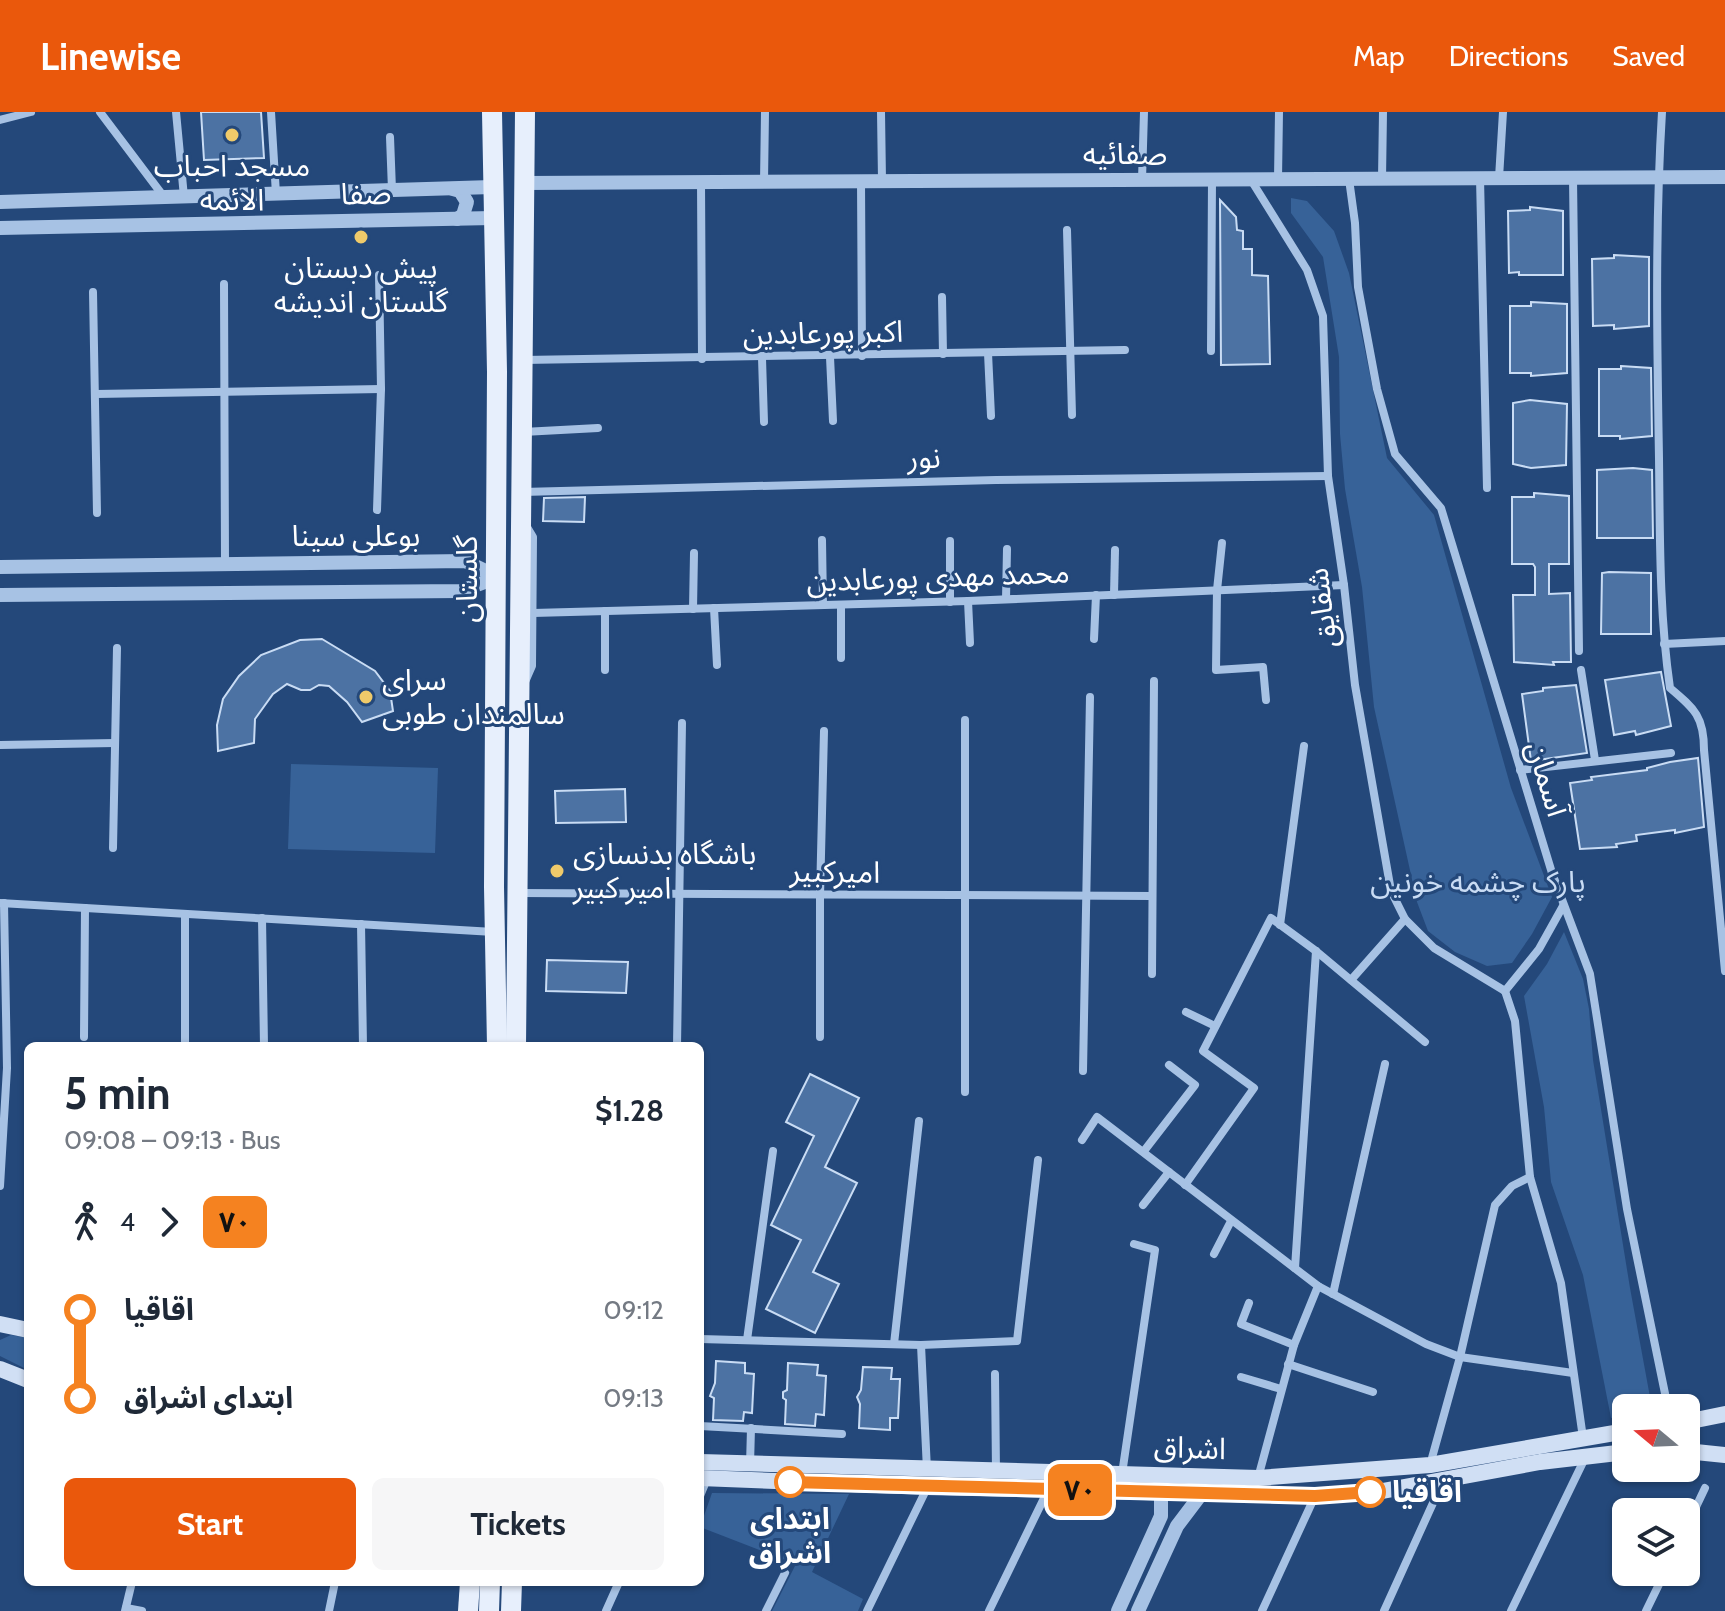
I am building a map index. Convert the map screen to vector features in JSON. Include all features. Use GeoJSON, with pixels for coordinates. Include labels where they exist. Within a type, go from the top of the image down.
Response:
{"type":"FeatureCollection","features":[{"type":"Feature","properties":{"kind":"main road","name":"گلستان"},"geometry":{"type":"LineString","coordinates":[[492,112],[497,372],[497,1042]]}},
{"type":"Feature","properties":{"kind":"main road","name":"گلستان"},"geometry":{"type":"LineString","coordinates":[[516,1042],[525,112]]}},
{"type":"Feature","properties":{"kind":"main road"},"geometry":{"type":"LineString","coordinates":[[498,577],[520,577]]}},
{"type":"Feature","properties":{"kind":"main road"},"geometry":{"type":"LineString","coordinates":[[0,1324],[24,1329]]}},
{"type":"Feature","properties":{"kind":"main road"},"geometry":{"type":"LineString","coordinates":[[0,1369],[24,1378]]}},
{"type":"Feature","properties":{"kind":"main road"},"geometry":{"type":"LineString","coordinates":[[1700,1419],[1725,1414]]}},
{"type":"Feature","properties":{"kind":"main road","name":"اشراق"},"geometry":{"type":"LineString","coordinates":[[704,1479],[927,1478],[996,1473],[1258,1478],[1430,1465],[1612,1433]]}},
{"type":"Feature","properties":{"kind":"main road"},"geometry":{"type":"LineString","coordinates":[[1700,1452],[1725,1455]]}},
{"type":"Feature","properties":{"kind":"main road","name":"اشراق"},"geometry":{"type":"LineString","coordinates":[[704,1462],[1048,1490],[1315,1496],[1377,1492],[1612,1453]]}},
{"type":"Feature","properties":{"kind":"main road"},"geometry":{"type":"LineString","coordinates":[[489,1611],[490,1586]]}},
{"type":"Feature","properties":{"kind":"main road"},"geometry":{"type":"LineString","coordinates":[[511,1611],[512,1586]]}},
{"type":"Feature","properties":{"kind":"street"},"geometry":{"type":"LineString","coordinates":[[0,120],[31,112]]}},
{"type":"Feature","properties":{"kind":"street"},"geometry":{"type":"LineString","coordinates":[[100,112],[164,198]]}},
{"type":"Feature","properties":{"kind":"street"},"geometry":{"type":"LineString","coordinates":[[176,112],[184,197]]}},
{"type":"Feature","properties":{"kind":"street"},"geometry":{"type":"LineString","coordinates":[[271,112],[276,194]]}},
{"type":"Feature","properties":{"kind":"street"},"geometry":{"type":"LineString","coordinates":[[764,182],[765,112]]}},
{"type":"Feature","properties":{"kind":"street"},"geometry":{"type":"LineString","coordinates":[[881,112],[882,180]]}},
{"type":"Feature","properties":{"kind":"street"},"geometry":{"type":"LineString","coordinates":[[1142,180],[1144,112]]}},
{"type":"Feature","properties":{"kind":"street"},"geometry":{"type":"LineString","coordinates":[[1278,179],[1279,112]]}},
{"type":"Feature","properties":{"kind":"street"},"geometry":{"type":"LineString","coordinates":[[1382,179],[1383,112]]}},
{"type":"Feature","properties":{"kind":"street"},"geometry":{"type":"LineString","coordinates":[[1499,178],[1503,112]]}},
{"type":"Feature","properties":{"kind":"street"},"geometry":{"type":"LineString","coordinates":[[1662,112],[1658,177],[1658,387],[1664,644],[1670,688],[1691,705],[1704,726],[1725,971]]}},
{"type":"Feature","properties":{"kind":"street"},"geometry":{"type":"LineString","coordinates":[[390,137],[392,190]]}},
{"type":"Feature","properties":{"kind":"street","name":"صفائیه"},"geometry":{"type":"LineString","coordinates":[[524,183],[1725,177]]}},
{"type":"Feature","properties":{"kind":"street"},"geometry":{"type":"LineString","coordinates":[[1480,178],[1487,488]]}},
{"type":"Feature","properties":{"kind":"street"},"geometry":{"type":"LineString","coordinates":[[1573,178],[1579,651]]}},
{"type":"Feature","properties":{"kind":"street","name":"آسمان"},"geometry":{"type":"LineString","coordinates":[[1349,179],[1358,287],[1377,389],[1395,454],[1441,508],[1563,906],[1590,974],[1627,1209],[1665,1394]]}},
{"type":"Feature","properties":{"kind":"street"},"geometry":{"type":"LineString","coordinates":[[1211,351],[1212,180]]}},
{"type":"Feature","properties":{"kind":"street","name":"شقایق"},"geometry":{"type":"LineString","coordinates":[[1251,180],[1307,270],[1323,316],[1328,476],[1355,685],[1391,891],[1405,919],[1434,948],[1505,991]]}},
{"type":"Feature","properties":{"kind":"street"},"geometry":{"type":"LineString","coordinates":[[861,181],[862,356]]}},
{"type":"Feature","properties":{"kind":"street"},"geometry":{"type":"LineString","coordinates":[[701,182],[702,359]]}},
{"type":"Feature","properties":{"kind":"street","name":"صفا"},"geometry":{"type":"LineString","coordinates":[[0,202],[492,187]]}},
{"type":"Feature","properties":{"kind":"street"},"geometry":{"type":"LineString","coordinates":[[453,189],[460,191],[467,202],[463,215],[457,219]]}},
{"type":"Feature","properties":{"kind":"street","name":"صفا"},"geometry":{"type":"LineString","coordinates":[[0,228],[493,218]]}},
{"type":"Feature","properties":{"kind":"street"},"geometry":{"type":"LineString","coordinates":[[1067,230],[1072,415]]}},
{"type":"Feature","properties":{"kind":"street"},"geometry":{"type":"LineString","coordinates":[[377,510],[381,389],[379,275]]}},
{"type":"Feature","properties":{"kind":"street"},"geometry":{"type":"LineString","coordinates":[[224,284],[225,563]]}},
{"type":"Feature","properties":{"kind":"street"},"geometry":{"type":"LineString","coordinates":[[93,292],[97,513]]}},
{"type":"Feature","properties":{"kind":"street"},"geometry":{"type":"LineString","coordinates":[[942,297],[943,354]]}},
{"type":"Feature","properties":{"kind":"street","name":"اکبر پورعابدین"},"geometry":{"type":"LineString","coordinates":[[523,360],[1125,350]]}},
{"type":"Feature","properties":{"kind":"street"},"geometry":{"type":"LineString","coordinates":[[988,353],[991,416]]}},
{"type":"Feature","properties":{"kind":"street"},"geometry":{"type":"LineString","coordinates":[[830,357],[833,421]]}},
{"type":"Feature","properties":{"kind":"street"},"geometry":{"type":"LineString","coordinates":[[762,358],[764,422]]}},
{"type":"Feature","properties":{"kind":"street"},"geometry":{"type":"LineString","coordinates":[[96,394],[381,389]]}},
{"type":"Feature","properties":{"kind":"street"},"geometry":{"type":"LineString","coordinates":[[522,432],[598,428]]}},
{"type":"Feature","properties":{"kind":"street","name":"نور"},"geometry":{"type":"LineString","coordinates":[[521,492],[996,480],[1328,476]]}},
{"type":"Feature","properties":{"kind":"street"},"geometry":{"type":"LineString","coordinates":[[519,693],[532,666],[533,613],[533,537],[521,516]]}},
{"type":"Feature","properties":{"kind":"street"},"geometry":{"type":"LineString","coordinates":[[822,540],[823,605]]}},
{"type":"Feature","properties":{"kind":"street"},"geometry":{"type":"LineString","coordinates":[[950,541],[950,602]]}},
{"type":"Feature","properties":{"kind":"street"},"geometry":{"type":"LineString","coordinates":[[1222,543],[1217,590],[1216,670],[1263,667],[1266,700]]}},
{"type":"Feature","properties":{"kind":"street"},"geometry":{"type":"LineString","coordinates":[[1006,599],[1007,549]]}},
{"type":"Feature","properties":{"kind":"street"},"geometry":{"type":"LineString","coordinates":[[1114,595],[1115,550]]}},
{"type":"Feature","properties":{"kind":"street"},"geometry":{"type":"LineString","coordinates":[[693,609],[694,553]]}},
{"type":"Feature","properties":{"kind":"street","name":"بوعلی سینا"},"geometry":{"type":"LineString","coordinates":[[0,567],[465,561],[498,577]]}},
{"type":"Feature","properties":{"kind":"street","name":"بوعلی سینا"},"geometry":{"type":"LineString","coordinates":[[0,595],[461,591],[498,577]]}},
{"type":"Feature","properties":{"kind":"street","name":"محمد مهدی پورعابدین"},"geometry":{"type":"LineString","coordinates":[[533,613],[950,602],[1344,585]]}},
{"type":"Feature","properties":{"kind":"street"},"geometry":{"type":"LineString","coordinates":[[1094,639],[1096,595]]}},
{"type":"Feature","properties":{"kind":"street"},"geometry":{"type":"LineString","coordinates":[[968,601],[970,643]]}},
{"type":"Feature","properties":{"kind":"street"},"geometry":{"type":"LineString","coordinates":[[841,605],[841,658]]}},
{"type":"Feature","properties":{"kind":"street"},"geometry":{"type":"LineString","coordinates":[[714,608],[717,665]]}},
{"type":"Feature","properties":{"kind":"street"},"geometry":{"type":"LineString","coordinates":[[605,611],[605,670]]}},
{"type":"Feature","properties":{"kind":"street"},"geometry":{"type":"LineString","coordinates":[[1664,644],[1725,641]]}},
{"type":"Feature","properties":{"kind":"street"},"geometry":{"type":"LineString","coordinates":[[113,848],[117,648]]}},
{"type":"Feature","properties":{"kind":"street"},"geometry":{"type":"LineString","coordinates":[[1581,670],[1595,760]]}},
{"type":"Feature","properties":{"kind":"street"},"geometry":{"type":"LineString","coordinates":[[1152,974],[1154,681]]}},
{"type":"Feature","properties":{"kind":"street"},"geometry":{"type":"LineString","coordinates":[[1083,1071],[1090,697]]}},
{"type":"Feature","properties":{"kind":"street"},"geometry":{"type":"LineString","coordinates":[[965,720],[965,1092]]}},
{"type":"Feature","properties":{"kind":"street"},"geometry":{"type":"LineString","coordinates":[[677,1042],[682,723]]}},
{"type":"Feature","properties":{"kind":"street"},"geometry":{"type":"LineString","coordinates":[[820,1037],[824,731]]}},
{"type":"Feature","properties":{"kind":"street"},"geometry":{"type":"LineString","coordinates":[[0,745],[115,743]]}},
{"type":"Feature","properties":{"kind":"street"},"geometry":{"type":"LineString","coordinates":[[1280,925],[1304,746]]}},
{"type":"Feature","properties":{"kind":"street"},"geometry":{"type":"LineString","coordinates":[[1520,770],[1671,753]]}},
{"type":"Feature","properties":{"kind":"street","name":"امیرکبیر"},"geometry":{"type":"LineString","coordinates":[[517,893],[1152,896]]}},
{"type":"Feature","properties":{"kind":"street"},"geometry":{"type":"LineString","coordinates":[[0,1186],[2,903],[495,932]]}},
{"type":"Feature","properties":{"kind":"street"},"geometry":{"type":"LineString","coordinates":[[1563,906],[1539,949],[1505,991],[1515,1021],[1530,1177],[1561,1283],[1583,1438]]}},
{"type":"Feature","properties":{"kind":"street"},"geometry":{"type":"LineString","coordinates":[[84,1037],[85,908]]}},
{"type":"Feature","properties":{"kind":"street"},"geometry":{"type":"LineString","coordinates":[[185,914],[185,1042]]}},
{"type":"Feature","properties":{"kind":"street"},"geometry":{"type":"LineString","coordinates":[[262,918],[264,1042]]}},
{"type":"Feature","properties":{"kind":"street"},"geometry":{"type":"LineString","coordinates":[[1185,1185],[1254,1088],[1203,1051],[1271,918],[1316,951],[1425,1042]]}},
{"type":"Feature","properties":{"kind":"street"},"geometry":{"type":"LineString","coordinates":[[1351,980],[1405,919]]}},
{"type":"Feature","properties":{"kind":"street"},"geometry":{"type":"LineString","coordinates":[[361,924],[363,1042]]}},
{"type":"Feature","properties":{"kind":"street"},"geometry":{"type":"LineString","coordinates":[[1295,1268],[1316,951]]}},
{"type":"Feature","properties":{"kind":"street"},"geometry":{"type":"LineString","coordinates":[[1186,1012],[1215,1026]]}},
{"type":"Feature","properties":{"kind":"street"},"geometry":{"type":"LineString","coordinates":[[1333,1294],[1385,1064]]}},
{"type":"Feature","properties":{"kind":"street"},"geometry":{"type":"LineString","coordinates":[[1144,1151],[1195,1085],[1169,1065]]}},
{"type":"Feature","properties":{"kind":"street"},"geometry":{"type":"LineString","coordinates":[[1082,1140],[1097,1117],[1318,1286],[1426,1344],[1460,1357],[1573,1373]]}},
{"type":"Feature","properties":{"kind":"street"},"geometry":{"type":"LineString","coordinates":[[894,1344],[919,1121]]}},
{"type":"Feature","properties":{"kind":"street"},"geometry":{"type":"LineString","coordinates":[[747,1340],[773,1151]]}},
{"type":"Feature","properties":{"kind":"street"},"geometry":{"type":"LineString","coordinates":[[704,1339],[921,1345],[1017,1341],[1038,1160]]}},
{"type":"Feature","properties":{"kind":"street"},"geometry":{"type":"LineString","coordinates":[[1143,1205],[1169,1172]]}},
{"type":"Feature","properties":{"kind":"street"},"geometry":{"type":"LineString","coordinates":[[1430,1465],[1460,1357],[1495,1205],[1512,1186],[1530,1177]]}},
{"type":"Feature","properties":{"kind":"street"},"geometry":{"type":"LineString","coordinates":[[1214,1254],[1231,1221]]}},
{"type":"Feature","properties":{"kind":"street"},"geometry":{"type":"LineString","coordinates":[[1122,1474],[1155,1250],[1134,1244]]}},
{"type":"Feature","properties":{"kind":"street"},"geometry":{"type":"LineString","coordinates":[[1258,1478],[1288,1364],[1318,1286]]}},
{"type":"Feature","properties":{"kind":"street"},"geometry":{"type":"LineString","coordinates":[[1249,1303],[1241,1324],[1294,1345]]}},
{"type":"Feature","properties":{"kind":"street"},"geometry":{"type":"LineString","coordinates":[[867,1611],[927,1478],[921,1345]]}},
{"type":"Feature","properties":{"kind":"street"},"geometry":{"type":"LineString","coordinates":[[1288,1364],[1373,1392]]}},
{"type":"Feature","properties":{"kind":"street"},"geometry":{"type":"LineString","coordinates":[[995,1374],[996,1473]]}},
{"type":"Feature","properties":{"kind":"street"},"geometry":{"type":"LineString","coordinates":[[1241,1377],[1281,1389]]}},
{"type":"Feature","properties":{"kind":"street"},"geometry":{"type":"LineString","coordinates":[[704,1426],[842,1434]]}},
{"type":"Feature","properties":{"kind":"street"},"geometry":{"type":"LineString","coordinates":[[750,1465],[751,1428]]}},
{"type":"Feature","properties":{"kind":"street"},"geometry":{"type":"LineString","coordinates":[[1511,1611],[1586,1456]]}},
{"type":"Feature","properties":{"kind":"street"},"geometry":{"type":"LineString","coordinates":[[1384,1611],[1444,1480]]}},
{"type":"Feature","properties":{"kind":"street"},"geometry":{"type":"LineString","coordinates":[[1700,1499],[1705,1488]]}},
{"type":"Feature","properties":{"kind":"street"},"geometry":{"type":"LineString","coordinates":[[989,1611],[1048,1490]]}},
{"type":"Feature","properties":{"kind":"street"},"geometry":{"type":"LineString","coordinates":[[1118,1611],[1161,1516],[1161,1492]]}},
{"type":"Feature","properties":{"kind":"street"},"geometry":{"type":"LineString","coordinates":[[1138,1611],[1177,1526],[1202,1493]]}},
{"type":"Feature","properties":{"kind":"street"},"geometry":{"type":"LineString","coordinates":[[1262,1611],[1315,1496]]}},
{"type":"Feature","properties":{"kind":"street"},"geometry":{"type":"LineString","coordinates":[[766,1611],[785,1573]]}},
{"type":"Feature","properties":{"kind":"street"},"geometry":{"type":"LineString","coordinates":[[131,1586],[126,1609],[142,1611]]}},
{"type":"Feature","properties":{"kind":"street"},"geometry":{"type":"LineString","coordinates":[[329,1611],[334,1586]]}},
{"type":"Feature","properties":{"kind":"street"},"geometry":{"type":"LineString","coordinates":[[606,1611],[617,1586]]}},
{"type":"Feature","properties":{"kind":"street"},"geometry":{"type":"LineString","coordinates":[[1646,1611],[1658,1586]]}},
{"type":"Feature","properties":{"kind":"green space","name":"پارک چشمه خونین"},"geometry":{"type":"Polygon","coordinates":[[[1291,198],[1307,201],[1334,231],[1349,273],[1387,458],[1434,515],[1511,788],[1552,897],[1512,963],[1487,966],[1455,952],[1428,931],[1417,902],[1374,707],[1362,587],[1345,489],[1340,434],[1339,357],[1323,257],[1291,213],[1291,198]]]}},
{"type":"Feature","properties":{"kind":"green space"},"geometry":{"type":"Polygon","coordinates":[[[291,764],[438,768],[435,853],[288,849],[291,764]]]}},
{"type":"Feature","properties":{"kind":"green space"},"geometry":{"type":"Polygon","coordinates":[[[1564,932],[1583,979],[1589,1009],[1593,1060],[1649,1394],[1612,1394],[1611,1418],[1583,1275],[1551,1182],[1544,1107],[1524,996],[1547,964],[1564,932]]]}},
{"type":"Feature","properties":{"kind":"green space"},"geometry":{"type":"Polygon","coordinates":[[[11,1335],[24,1337],[24,1368],[0,1356],[0,1340],[11,1335]]]}},
{"type":"Feature","properties":{"kind":"green space"},"geometry":{"type":"Polygon","coordinates":[[[712,1493],[849,1494],[812,1572],[863,1599],[858,1611],[772,1611],[796,1564],[704,1529],[704,1516],[712,1493]]]}},
{"type":"Feature","properties":{"kind":"building","name":"مسجد احباب الائمه"},"geometry":{"type":"Polygon","coordinates":[[[201,112],[261,112],[264,158],[204,160],[201,112]]]}},
{"type":"Feature","properties":{"kind":"building"},"geometry":{"type":"Polygon","coordinates":[[[1220,200],[1236,217],[1237,230],[1243,231],[1243,249],[1252,249],[1252,275],[1268,276],[1270,364],[1221,365],[1220,200]]]}},
{"type":"Feature","properties":{"kind":"building"},"geometry":{"type":"Polygon","coordinates":[[[1530,207],[1563,211],[1563,275],[1509,273],[1508,211],[1530,210],[1530,207]]]}},
{"type":"Feature","properties":{"kind":"building"},"geometry":{"type":"Polygon","coordinates":[[[1614,255],[1649,257],[1649,326],[1614,329],[1614,325],[1593,326],[1592,259],[1614,258],[1614,255]]]}},
{"type":"Feature","properties":{"kind":"building"},"geometry":{"type":"Polygon","coordinates":[[[1531,302],[1567,304],[1567,373],[1531,376],[1531,373],[1510,373],[1510,306],[1531,306],[1531,302]]]}},
{"type":"Feature","properties":{"kind":"building"},"geometry":{"type":"Polygon","coordinates":[[[1621,366],[1651,368],[1652,436],[1620,439],[1620,436],[1599,436],[1599,369],[1621,369],[1621,366]]]}},
{"type":"Feature","properties":{"kind":"building"},"geometry":{"type":"Polygon","coordinates":[[[1530,400],[1567,404],[1566,465],[1531,468],[1513,464],[1513,403],[1530,400]]]}},
{"type":"Feature","properties":{"kind":"building"},"geometry":{"type":"Polygon","coordinates":[[[1597,470],[1652,470],[1653,538],[1597,538],[1597,470]]]}},
{"type":"Feature","properties":{"kind":"building"},"geometry":{"type":"Polygon","coordinates":[[[1534,493],[1569,496],[1569,564],[1549,564],[1549,594],[1570,593],[1571,662],[1553,662],[1554,665],[1514,662],[1513,595],[1535,595],[1535,567],[1533,564],[1512,564],[1512,497],[1534,497],[1534,493]]]}},
{"type":"Feature","properties":{"kind":"building"},"geometry":{"type":"Polygon","coordinates":[[[585,497],[584,522],[543,521],[544,498],[585,497]]]}},
{"type":"Feature","properties":{"kind":"building"},"geometry":{"type":"Polygon","coordinates":[[[1602,573],[1651,573],[1651,634],[1601,634],[1602,573]]]}},
{"type":"Feature","properties":{"kind":"building","name":"سرای سالمندان طوبی"},"geometry":{"type":"Polygon","coordinates":[[[322,639],[375,671],[390,691],[393,711],[362,722],[347,702],[329,686],[319,685],[310,690],[301,690],[287,684],[273,694],[255,719],[254,743],[218,751],[217,725],[223,699],[239,676],[261,655],[300,640],[322,639]]]}},
{"type":"Feature","properties":{"kind":"building"},"geometry":{"type":"Polygon","coordinates":[[[1661,672],[1671,726],[1636,735],[1635,731],[1614,735],[1605,680],[1661,672]]]}},
{"type":"Feature","properties":{"kind":"building"},"geometry":{"type":"Polygon","coordinates":[[[1576,685],[1587,753],[1531,761],[1522,694],[1543,691],[1543,688],[1576,685]]]}},
{"type":"Feature","properties":{"kind":"building"},"geometry":{"type":"Polygon","coordinates":[[[1698,758],[1704,827],[1675,833],[1675,830],[1636,835],[1637,841],[1616,844],[1617,847],[1580,849],[1570,783],[1698,758]]]}},
{"type":"Feature","properties":{"kind":"building"},"geometry":{"type":"Polygon","coordinates":[[[625,789],[626,822],[556,823],[555,791],[625,789]]]}},
{"type":"Feature","properties":{"kind":"building"},"geometry":{"type":"Polygon","coordinates":[[[547,960],[628,962],[626,993],[546,991],[547,960]]]}},
{"type":"Feature","properties":{"kind":"building"},"geometry":{"type":"Polygon","coordinates":[[[810,1074],[859,1098],[825,1167],[857,1183],[813,1272],[839,1284],[815,1333],[766,1309],[801,1240],[771,1225],[814,1136],[786,1122],[810,1074]]]}},
{"type":"Feature","properties":{"kind":"building"},"geometry":{"type":"Polygon","coordinates":[[[716,1361],[745,1363],[745,1373],[754,1374],[752,1413],[744,1412],[743,1421],[713,1420],[714,1398],[710,1396],[715,1383],[716,1361]]]}},
{"type":"Feature","properties":{"kind":"building"},"geometry":{"type":"Polygon","coordinates":[[[788,1363],[818,1365],[817,1375],[826,1376],[824,1415],[816,1414],[815,1426],[785,1424],[786,1400],[783,1392],[787,1390],[788,1363]]]}},
{"type":"Feature","properties":{"kind":"building"},"geometry":{"type":"Polygon","coordinates":[[[863,1367],[892,1368],[891,1379],[900,1379],[898,1418],[890,1418],[890,1430],[859,1428],[860,1404],[857,1397],[861,1390],[863,1367]]]}},
{"type":"Feature","properties":{"kind":"bus line","name":"۷۰"},"geometry":{"type":"LineString","coordinates":[[790,1482],[1315,1496],[1370,1492]]}},
{"type":"Feature","properties":{"kind":"place","name":"مسجد احباب الائمه"},"geometry":{"type":"Point","coordinates":[232,135]}},
{"type":"Feature","properties":{"kind":"place","name":"پیش دبستان گلستان اندیشه"},"geometry":{"type":"Point","coordinates":[361,237]}},
{"type":"Feature","properties":{"kind":"place","name":"سرای سالمندان طوبی"},"geometry":{"type":"Point","coordinates":[366,697]}},
{"type":"Feature","properties":{"kind":"place","name":"باشگاه بدنسازی امیر کبیر"},"geometry":{"type":"Point","coordinates":[557,871]}},
{"type":"Feature","properties":{"kind":"place","name":"ابتدای اشراق"},"geometry":{"type":"Point","coordinates":[790,1482]}},
{"type":"Feature","properties":{"kind":"place","name":"اقاقیا"},"geometry":{"type":"Point","coordinates":[1370,1492]}}]}
